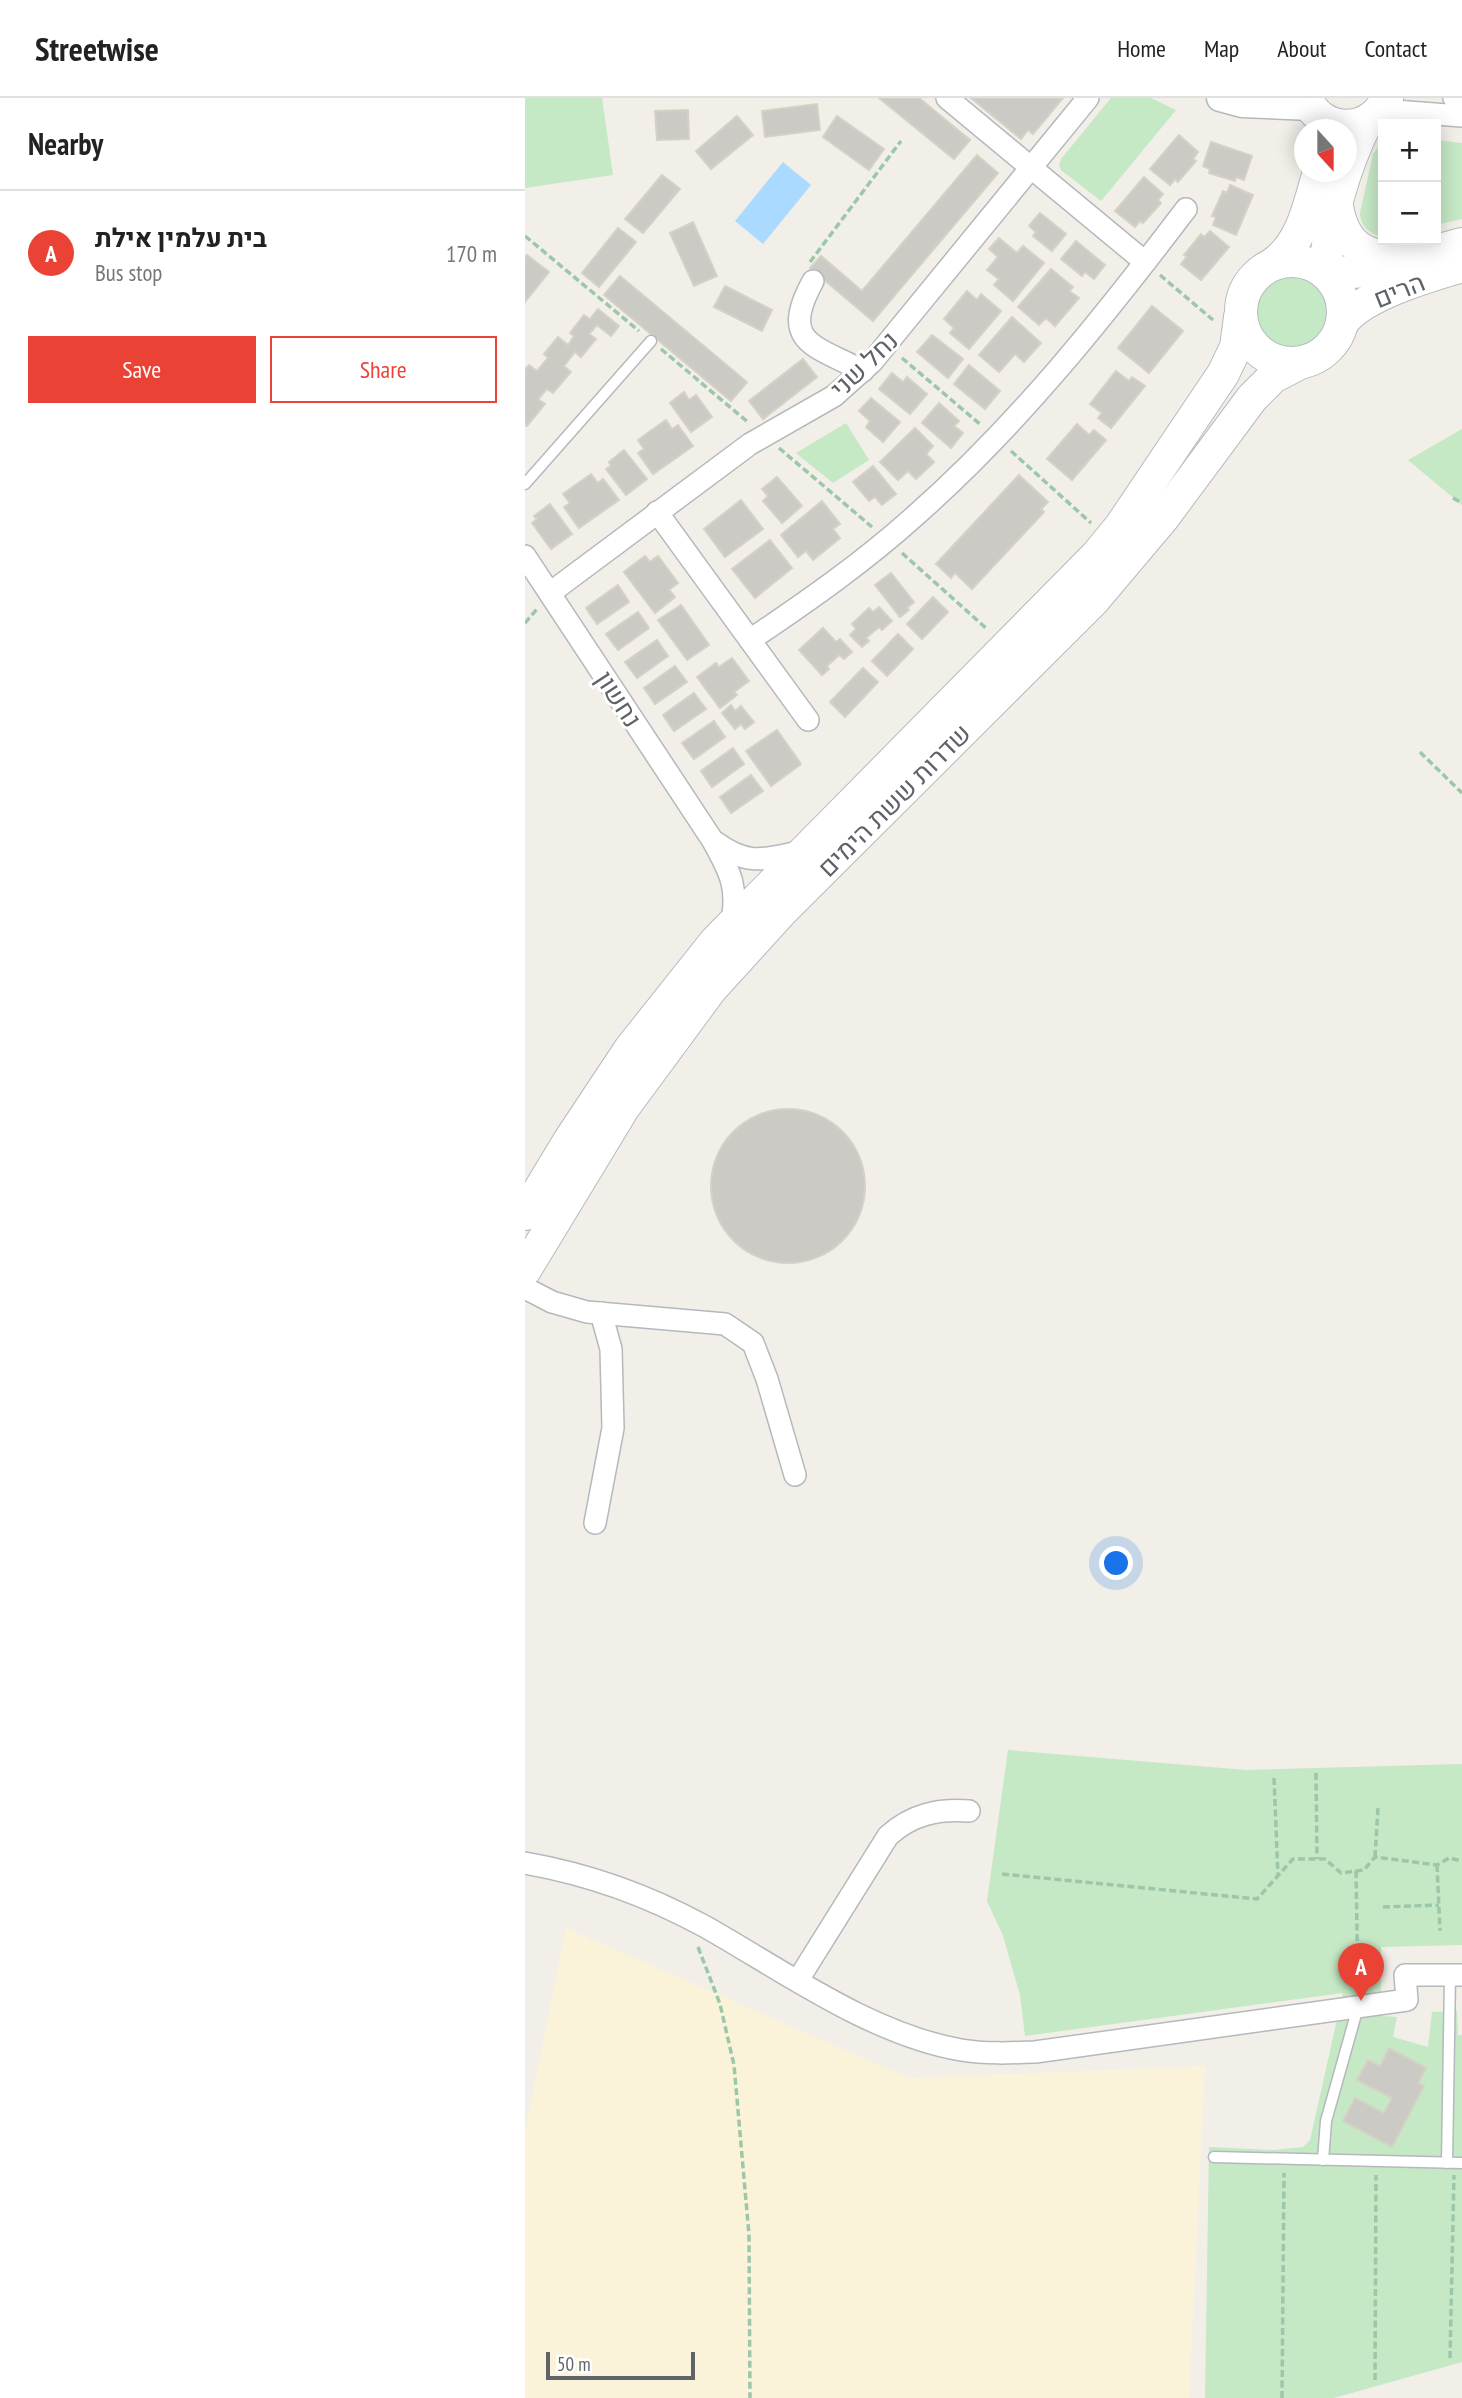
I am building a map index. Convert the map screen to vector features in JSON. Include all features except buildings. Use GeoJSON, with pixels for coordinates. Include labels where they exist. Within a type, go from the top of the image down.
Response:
{"type":"FeatureCollection","features":[{"type":"Feature","properties":{"kind":"main road"},"geometry":{"type":"LineString","coordinates":[[1314,112],[1337,126],[1354,126],[1378,110]]}},
{"type":"Feature","properties":{"kind":"main road"},"geometry":{"type":"LineString","coordinates":[[1326,274],[1327,247],[1353,150],[1378,110]]}},
{"type":"Feature","properties":{"kind":"main road"},"geometry":{"type":"LineString","coordinates":[[1273,264],[1283,261],[1303,262],[1326,274],[1343,303],[1339,333],[1327,349],[1300,363],[1280,362],[1262,354],[1248,340],[1239,328],[1241,301],[1256,275],[1289,250],[1297,237],[1316,182]]}},
{"type":"Feature","properties":{"kind":"main road"},"geometry":{"type":"LineString","coordinates":[[1337,207],[1346,235],[1362,250],[1383,257],[1408,258]]}},
{"type":"Feature","properties":{"kind":"main road","name":"הרים"},"geometry":{"type":"LineString","coordinates":[[1326,274],[1364,271],[1462,244]]}},
{"type":"Feature","properties":{"kind":"main road","name":"הרים"},"geometry":{"type":"LineString","coordinates":[[1342,323],[1352,311],[1371,300],[1462,266]]}},
{"type":"Feature","properties":{"kind":"main road","name":"שדרות ששת הימים"},"geometry":{"type":"LineString","coordinates":[[525,1214],[569,1141],[631,1049],[715,942],[1104,548],[1223,374],[1239,328]]}},
{"type":"Feature","properties":{"kind":"main road","name":"שדרות ששת הימים"},"geometry":{"type":"LineString","coordinates":[[525,1270],[624,1107],[712,989],[797,896],[1093,601],[1163,518],[1252,398],[1273,377],[1300,363]]}},
{"type":"Feature","properties":{"kind":"street"},"geometry":{"type":"LineString","coordinates":[[947,98],[1145,262]]}},
{"type":"Feature","properties":{"kind":"street","name":"נחל שני"},"geometry":{"type":"LineString","coordinates":[[549,593],[750,444],[834,396],[863,371],[1088,98]]}},
{"type":"Feature","properties":{"kind":"street"},"geometry":{"type":"LineString","coordinates":[[1220,98],[1242,104],[1314,112]]}},
{"type":"Feature","properties":{"kind":"street"},"geometry":{"type":"LineString","coordinates":[[1454,98],[1462,101]]}},
{"type":"Feature","properties":{"kind":"street"},"geometry":{"type":"LineString","coordinates":[[1378,110],[1462,116]]}},
{"type":"Feature","properties":{"kind":"street"},"geometry":{"type":"LineString","coordinates":[[750,640],[811,599],[866,557],[962,472],[1048,381],[1185,209]]}},
{"type":"Feature","properties":{"kind":"street"},"geometry":{"type":"LineString","coordinates":[[810,273],[798,317],[800,330],[807,341],[863,371]]}},
{"type":"Feature","properties":{"kind":"street"},"geometry":{"type":"LineString","coordinates":[[657,512],[808,720]]}},
{"type":"Feature","properties":{"kind":"street","name":"נחשון"},"geometry":{"type":"LineString","coordinates":[[525,556],[713,841],[730,871],[735,909],[731,926]]}},
{"type":"Feature","properties":{"kind":"street","name":"נחשון"},"geometry":{"type":"LineString","coordinates":[[713,841],[734,855],[749,860],[767,859],[806,850]]}},
{"type":"Feature","properties":{"kind":"street"},"geometry":{"type":"LineString","coordinates":[[525,1288],[552,1302],[587,1312],[725,1324],[754,1343],[795,1475]]}},
{"type":"Feature","properties":{"kind":"street"},"geometry":{"type":"LineString","coordinates":[[595,1522],[613,1428],[611,1349],[601,1313]]}},
{"type":"Feature","properties":{"kind":"street"},"geometry":{"type":"LineString","coordinates":[[797,1980],[888,1836],[907,1821],[929,1813],[969,1811]]}},
{"type":"Feature","properties":{"kind":"street"},"geometry":{"type":"LineString","coordinates":[[525,1863],[575,1874],[642,1896],[703,1926],[835,2002],[906,2035],[962,2050],[996,2053],[1047,2051],[1407,2000],[1405,1975],[1456,1975]]}},
{"type":"Feature","properties":{"kind":"lane"},"geometry":{"type":"LineString","coordinates":[[525,484],[651,341]]}},
{"type":"Feature","properties":{"kind":"lane"},"geometry":{"type":"LineString","coordinates":[[1214,2157],[1455,2163],[1456,1975]]}},
{"type":"Feature","properties":{"kind":"lane"},"geometry":{"type":"LineString","coordinates":[[1323,2160],[1326,2121],[1358,2007]]}},
{"type":"Feature","properties":{"kind":"path"},"geometry":{"type":"LineString","coordinates":[[810,273],[901,141]]}},
{"type":"Feature","properties":{"kind":"path"},"geometry":{"type":"LineString","coordinates":[[1145,262],[1239,328]]}},
{"type":"Feature","properties":{"kind":"path"},"geometry":{"type":"LineString","coordinates":[[1453,498],[1462,503]]}},
{"type":"Feature","properties":{"kind":"path"},"geometry":{"type":"LineString","coordinates":[[1420,752],[1462,793]]}},
{"type":"Feature","properties":{"kind":"path"},"geometry":{"type":"LineString","coordinates":[[1316,1773],[1317,1859]]}},
{"type":"Feature","properties":{"kind":"path"},"geometry":{"type":"LineString","coordinates":[[1274,1777],[1278,1876]]}},
{"type":"Feature","properties":{"kind":"path"},"geometry":{"type":"LineString","coordinates":[[1002,1874],[1257,1899],[1293,1859],[1325,1859],[1341,1874],[1364,1870],[1375,1857],[1378,1807]]}},
{"type":"Feature","properties":{"kind":"path"},"geometry":{"type":"LineString","coordinates":[[1375,1857],[1437,1865],[1449,1858],[1462,1861]]}},
{"type":"Feature","properties":{"kind":"path"},"geometry":{"type":"LineString","coordinates":[[1437,1865],[1440,1931]]}},
{"type":"Feature","properties":{"kind":"path"},"geometry":{"type":"LineString","coordinates":[[1356,1871],[1358,2007]]}},
{"type":"Feature","properties":{"kind":"path"},"geometry":{"type":"LineString","coordinates":[[1383,1906],[1439,1905]]}},
{"type":"Feature","properties":{"kind":"path"},"geometry":{"type":"LineString","coordinates":[[695,1941],[720,2004],[734,2065],[749,2235],[750,2398]]}},
{"type":"Feature","properties":{"kind":"path"},"geometry":{"type":"LineString","coordinates":[[1282,2398],[1284,2159]]}},
{"type":"Feature","properties":{"kind":"path"},"geometry":{"type":"LineString","coordinates":[[1375,2380],[1377,2161]]}},
{"type":"Feature","properties":{"kind":"path"},"geometry":{"type":"LineString","coordinates":[[1450,2358],[1455,2163]]}},
{"type":"Feature","properties":{"kind":"green space"},"geometry":{"type":"Polygon","coordinates":[[[525,98],[602,98],[613,175],[525,188],[525,98]]]}},
{"type":"Feature","properties":{"kind":"green space"},"geometry":{"type":"Polygon","coordinates":[[[1111,98],[1151,98],[1176,110],[1101,201],[1061,170],[1059,165],[1111,98]]]}},
{"type":"Feature","properties":{"kind":"green space"},"geometry":{"type":"Polygon","coordinates":[[[1441,141],[1462,143],[1462,219],[1441,224],[1441,141]]]}},
{"type":"Feature","properties":{"kind":"green space"},"geometry":{"type":"Polygon","coordinates":[[[1378,148],[1378,236],[1362,223],[1360,213],[1373,154],[1378,148]]]}},
{"type":"Feature","properties":{"kind":"green space"},"geometry":{"type":"Polygon","coordinates":[[[1292,267],[1309,270],[1324,280],[1334,295],[1337,312],[1334,329],[1324,344],[1309,354],[1292,357],[1275,354],[1260,344],[1250,329],[1247,312],[1250,295],[1260,280],[1275,270],[1292,267]]]}},
{"type":"Feature","properties":{"kind":"green space"},"geometry":{"type":"Polygon","coordinates":[[[846,423],[869,460],[833,483],[796,453],[846,423]]]}},
{"type":"Feature","properties":{"kind":"green space"},"geometry":{"type":"Polygon","coordinates":[[[1462,429],[1462,505],[1408,460],[1462,429]]]}},
{"type":"Feature","properties":{"kind":"green space"},"geometry":{"type":"Polygon","coordinates":[[[1008,1750],[1246,1770],[1462,1764],[1462,1945],[1381,1947],[1381,2016],[1397,2017],[1393,2037],[1428,2047],[1432,2012],[1457,2011],[1458,2035],[1462,2035],[1462,2362],[1334,2398],[1205,2398],[1209,2147],[1274,2150],[1303,2147],[1310,2140],[1343,1993],[1025,2036],[1020,1995],[1003,1936],[987,1901],[1008,1750]]]}},
{"type":"Feature","properties":{"kind":"sand"},"geometry":{"type":"Polygon","coordinates":[[[566,1928],[909,2078],[1205,2066],[1189,2398],[525,2398],[525,2132],[566,1928]]]}},
{"type":"Feature","properties":{"kind":"water"},"geometry":{"type":"Polygon","coordinates":[[[783,162],[811,185],[763,244],[735,221],[783,162]]]}},
{"type":"Feature","properties":{"kind":"place","name":"בית עלמין אילת"},"geometry":{"type":"Point","coordinates":[1361,2001]}}]}
